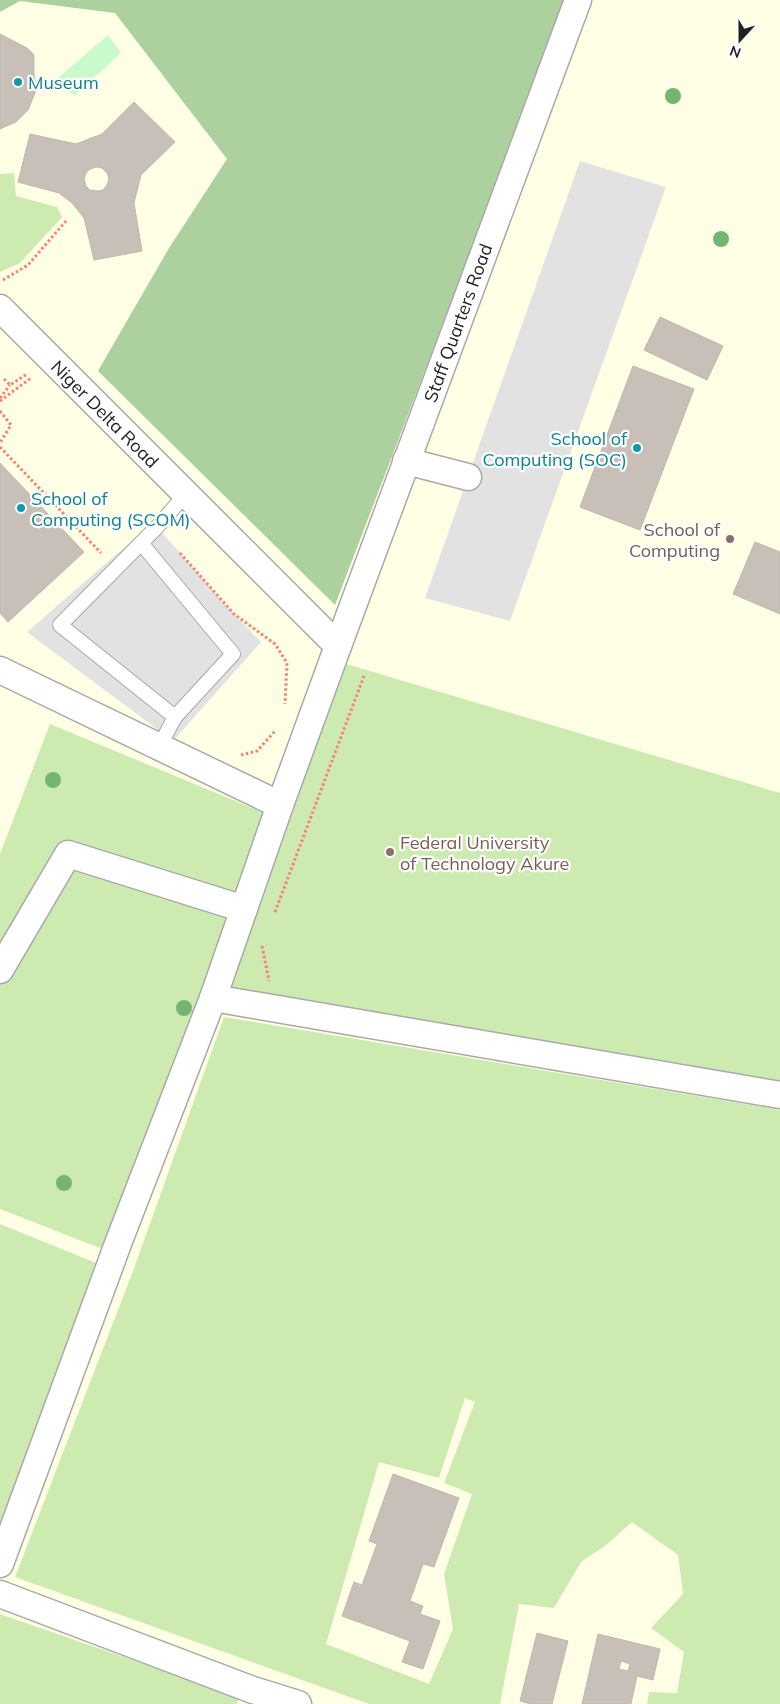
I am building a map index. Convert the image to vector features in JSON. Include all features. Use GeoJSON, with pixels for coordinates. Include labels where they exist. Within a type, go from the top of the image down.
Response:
{"type":"FeatureCollection","features":[{"type":"Feature","properties":{"kind":"street","name":"Staff Quarters Road"},"geometry":{"type":"LineString","coordinates":[[0,1564],[119,1241],[214,998],[280,805],[578,0]]}},
{"type":"Feature","properties":{"kind":"street","name":"Niger Delta Road"},"geometry":{"type":"LineString","coordinates":[[0,308],[338,646]]}},
{"type":"Feature","properties":{"kind":"street"},"geometry":{"type":"LineString","coordinates":[[406,461],[468,476]]}},
{"type":"Feature","properties":{"kind":"street"},"geometry":{"type":"LineString","coordinates":[[0,670],[280,805]]}},
{"type":"Feature","properties":{"kind":"street"},"geometry":{"type":"LineString","coordinates":[[0,970],[68,854],[244,909]]}},
{"type":"Feature","properties":{"kind":"street"},"geometry":{"type":"LineString","coordinates":[[214,998],[780,1095]]}},
{"type":"Feature","properties":{"kind":"street"},"geometry":{"type":"LineString","coordinates":[[0,1594],[261,1698],[298,1704]]}},
{"type":"Feature","properties":{"kind":"lane"},"geometry":{"type":"LineString","coordinates":[[176,717],[60,625],[141,543],[186,494]]}},
{"type":"Feature","properties":{"kind":"lane"},"geometry":{"type":"LineString","coordinates":[[141,543],[233,654],[176,717],[159,747]]}},
{"type":"Feature","properties":{"kind":"path"},"geometry":{"type":"LineString","coordinates":[[0,282],[28,265],[66,221]]}},
{"type":"Feature","properties":{"kind":"path"},"geometry":{"type":"LineString","coordinates":[[0,400],[53,362]]}},
{"type":"Feature","properties":{"kind":"path"},"geometry":{"type":"LineString","coordinates":[[0,400],[10,385],[28,373],[22,367]]}},
{"type":"Feature","properties":{"kind":"path"},"geometry":{"type":"LineString","coordinates":[[4,378],[10,385]]}},
{"type":"Feature","properties":{"kind":"path"},"geometry":{"type":"LineString","coordinates":[[0,412],[11,425],[0,443]]}},
{"type":"Feature","properties":{"kind":"path"},"geometry":{"type":"LineString","coordinates":[[0,447],[103,555]]}},
{"type":"Feature","properties":{"kind":"path"},"geometry":{"type":"LineString","coordinates":[[157,526],[234,614],[275,644],[287,663],[283,712]]}},
{"type":"Feature","properties":{"kind":"path"},"geometry":{"type":"LineString","coordinates":[[272,919],[364,676]]}},
{"type":"Feature","properties":{"kind":"path"},"geometry":{"type":"LineString","coordinates":[[235,756],[257,751],[275,733],[277,726]]}},
{"type":"Feature","properties":{"kind":"path"},"geometry":{"type":"LineString","coordinates":[[265,937],[262,947],[270,984],[285,1011]]}},
{"type":"Feature","properties":{"kind":"shaded area","name":"Federal University of Technology Akure"},"geometry":{"type":"Polygon","coordinates":[[[0,0],[780,0],[780,1704],[0,1704],[0,0]]]}},
{"type":"Feature","properties":{"kind":"shaded area"},"geometry":{"type":"Polygon","coordinates":[[[580,161],[666,187],[510,621],[425,598],[580,161]]]}},
{"type":"Feature","properties":{"kind":"shaded area"},"geometry":{"type":"Polygon","coordinates":[[[149,526],[157,527],[261,642],[173,741],[27,632],[149,526]]]}},
{"type":"Feature","properties":{"kind":"green space"},"geometry":{"type":"Polygon","coordinates":[[[0,0],[567,0],[335,605],[98,371],[169,248],[227,159],[115,13],[20,1],[0,12],[0,0]]]}},
{"type":"Feature","properties":{"kind":"green space"},"geometry":{"type":"Polygon","coordinates":[[[108,35],[121,53],[74,96],[58,78],[108,35]]]}},
{"type":"Feature","properties":{"kind":"green space"},"geometry":{"type":"Polygon","coordinates":[[[14,173],[16,196],[57,207],[62,217],[20,263],[0,272],[0,174],[14,173]]]}},
{"type":"Feature","properties":{"kind":"green space"},"geometry":{"type":"Polygon","coordinates":[[[333,660],[780,793],[780,1085],[219,999],[333,660]]]}},
{"type":"Feature","properties":{"kind":"green space"},"geometry":{"type":"Polygon","coordinates":[[[50,724],[267,814],[105,1250],[0,1209],[0,854],[50,724]]]}},
{"type":"Feature","properties":{"kind":"green space"},"geometry":{"type":"Polygon","coordinates":[[[224,1017],[780,1110],[780,1704],[647,1704],[649,1692],[677,1693],[684,1652],[651,1628],[683,1594],[678,1555],[632,1522],[605,1546],[581,1562],[554,1608],[519,1604],[500,1704],[369,1704],[15,1577],[133,1271],[224,1017]],[[465,1398],[439,1478],[379,1462],[326,1644],[429,1684],[453,1629],[444,1574],[472,1494],[444,1483],[475,1402],[465,1398]]]}},
{"type":"Feature","properties":{"kind":"green space"},"geometry":{"type":"Polygon","coordinates":[[[0,1224],[96,1263],[0,1532],[0,1224]]]}},
{"type":"Feature","properties":{"kind":"green space"},"geometry":{"type":"Polygon","coordinates":[[[0,1614],[239,1697],[237,1704],[0,1704],[0,1614]]]}},
{"type":"Feature","properties":{"kind":"building","name":"Museum"},"geometry":{"type":"Polygon","coordinates":[[[0,34],[27,48],[34,55],[34,76],[37,88],[28,110],[16,122],[0,129],[0,34]]]}},
{"type":"Feature","properties":{"kind":"building"},"geometry":{"type":"Polygon","coordinates":[[[134,102],[175,142],[141,175],[134,203],[142,251],[94,260],[84,218],[72,203],[59,193],[18,182],[30,134],[76,144],[102,134],[134,102]],[[96,167],[86,173],[84,179],[86,186],[90,190],[103,190],[107,185],[109,179],[107,173],[102,168],[96,167]]]}},
{"type":"Feature","properties":{"kind":"building"},"geometry":{"type":"Polygon","coordinates":[[[660,317],[723,346],[707,380],[644,350],[660,317]]]}},
{"type":"Feature","properties":{"kind":"building","name":"School of Computing (SOC)"},"geometry":{"type":"Polygon","coordinates":[[[633,366],[694,389],[640,530],[580,507],[633,366]]]}},
{"type":"Feature","properties":{"kind":"building","name":"School of Computing (SCOM)"},"geometry":{"type":"Polygon","coordinates":[[[0,463],[84,552],[8,622],[0,613],[0,463]]]}},
{"type":"Feature","properties":{"kind":"building"},"geometry":{"type":"Polygon","coordinates":[[[755,542],[780,552],[780,614],[733,594],[755,542]]]}},
{"type":"Feature","properties":{"kind":"building"},"geometry":{"type":"Polygon","coordinates":[[[393,1474],[459,1498],[434,1567],[423,1564],[410,1601],[423,1606],[420,1614],[440,1621],[423,1669],[402,1662],[410,1641],[342,1616],[354,1582],[362,1585],[377,1544],[369,1541],[393,1474]]]}},
{"type":"Feature","properties":{"kind":"building"},"geometry":{"type":"Polygon","coordinates":[[[537,1633],[568,1641],[552,1704],[531,1704],[520,1701],[537,1633]]]}},
{"type":"Feature","properties":{"kind":"building"},"geometry":{"type":"Polygon","coordinates":[[[598,1634],[660,1649],[653,1680],[637,1676],[631,1704],[582,1704],[598,1634]],[[621,1661],[619,1669],[628,1671],[630,1664],[621,1661]]]}},
{"type":"Feature","properties":{"kind":"place","name":"Museum"},"geometry":{"type":"Point","coordinates":[18,82]}},
{"type":"Feature","properties":{"kind":"place","name":"School of Computing (SOC)"},"geometry":{"type":"Point","coordinates":[637,448]}},
{"type":"Feature","properties":{"kind":"place","name":"School of Computing (SCOM)"},"geometry":{"type":"Point","coordinates":[21,508]}},
{"type":"Feature","properties":{"kind":"place","name":"School of Computing"},"geometry":{"type":"Point","coordinates":[730,539]}},
{"type":"Feature","properties":{"kind":"place","name":"Federal University of Technology Akure"},"geometry":{"type":"Point","coordinates":[390,852]}}]}
